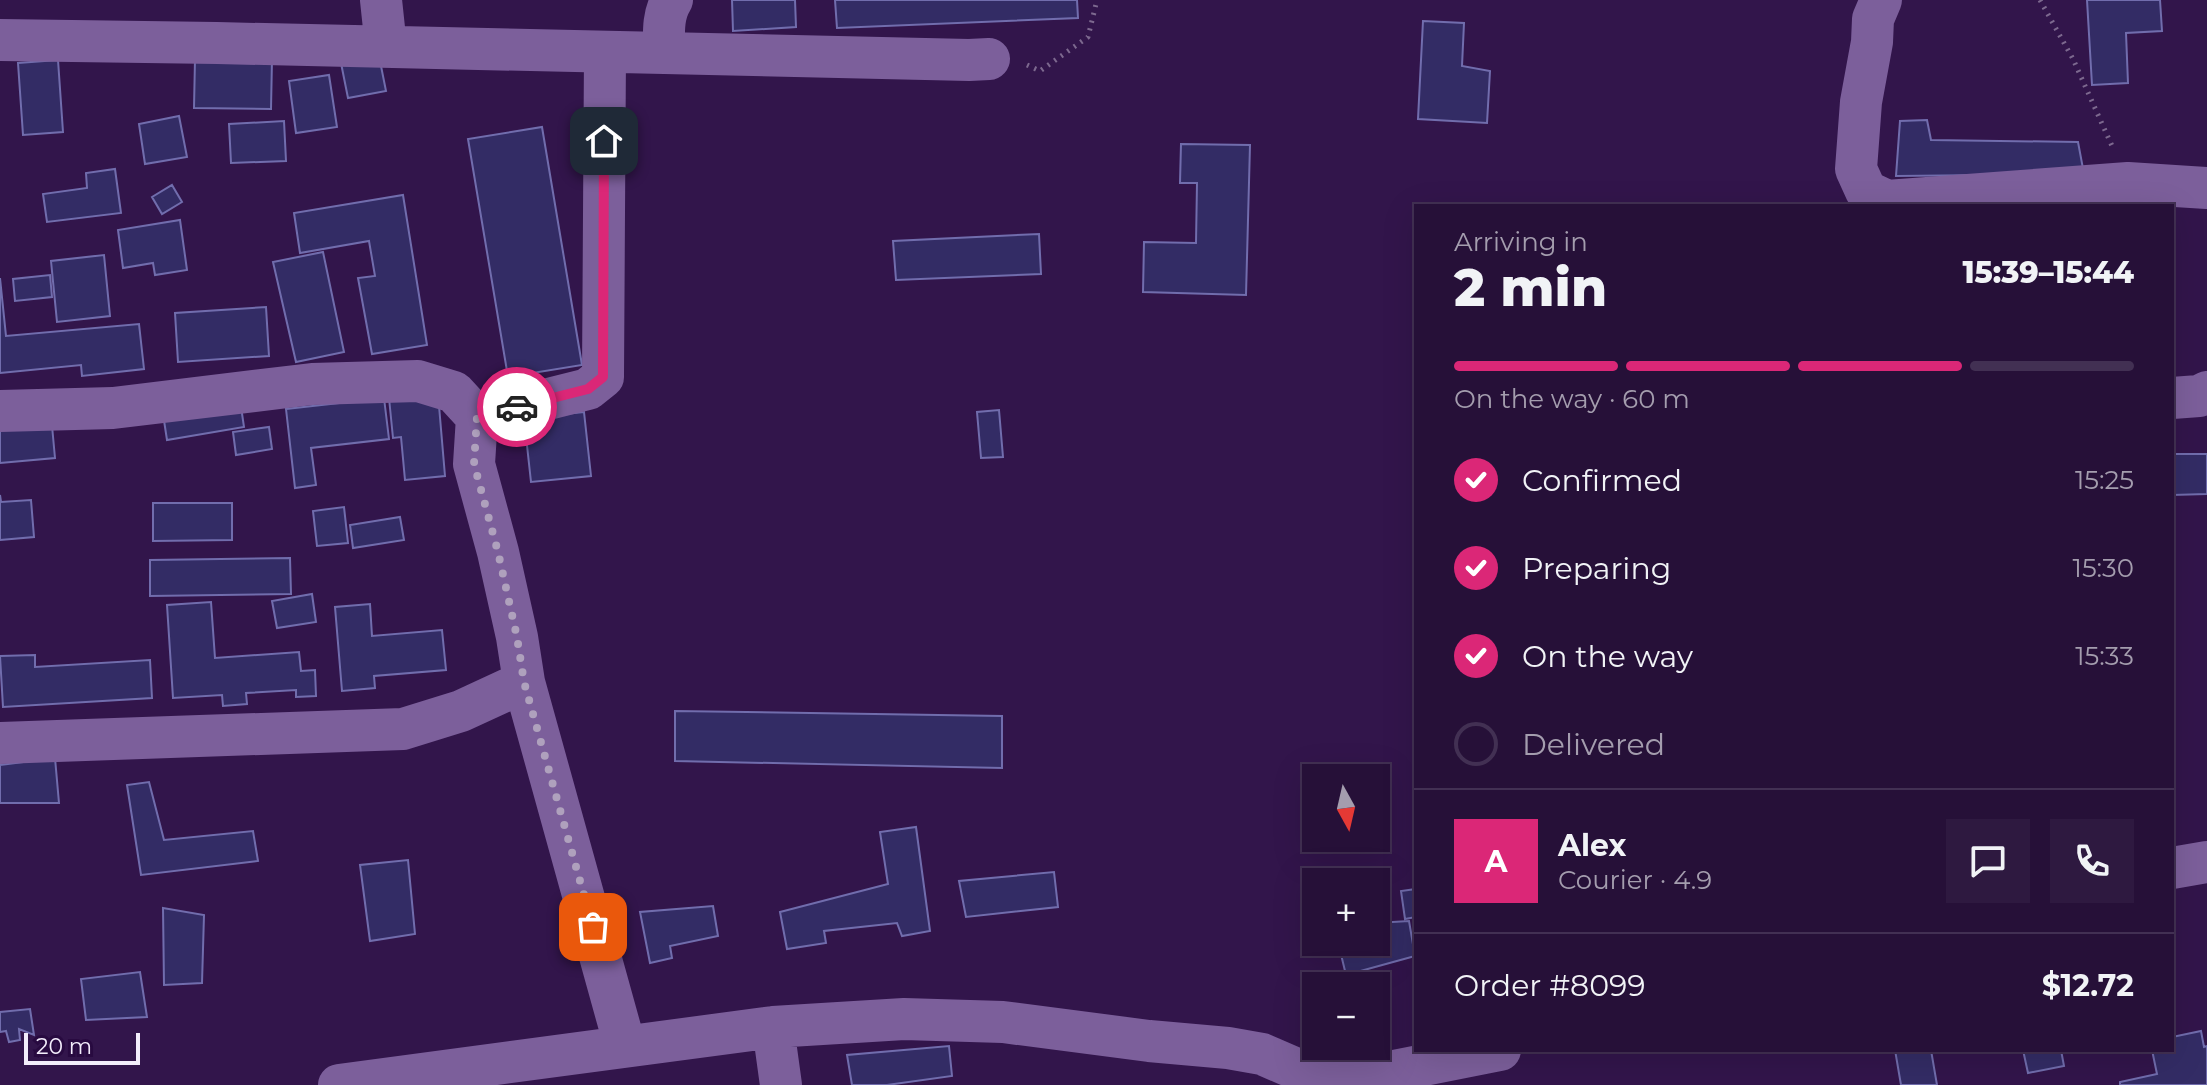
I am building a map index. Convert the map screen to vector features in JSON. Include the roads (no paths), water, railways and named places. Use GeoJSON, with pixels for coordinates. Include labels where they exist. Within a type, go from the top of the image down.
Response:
{"type":"FeatureCollection","features":[{"type":"Feature","properties":{"kind":"street"},"geometry":{"type":"LineString","coordinates":[[381,0],[386,47]]}},
{"type":"Feature","properties":{"kind":"street"},"geometry":{"type":"LineString","coordinates":[[664,53],[665,20],[672,0]]}},
{"type":"Feature","properties":{"kind":"street"},"geometry":{"type":"LineString","coordinates":[[1881,0],[1873,19],[1861,102],[1856,169],[1866,191],[1887,201],[2124,195],[2207,188]]}},
{"type":"Feature","properties":{"kind":"street"},"geometry":{"type":"LineString","coordinates":[[0,40],[989,59]]}},
{"type":"Feature","properties":{"kind":"street"},"geometry":{"type":"LineString","coordinates":[[477,417],[588,389],[603,377],[605,52]]}},
{"type":"Feature","properties":{"kind":"street"},"geometry":{"type":"LineString","coordinates":[[0,411],[113,408],[312,384],[418,381],[454,392],[477,417],[474,464],[498,552],[524,682],[625,1046]]}},
{"type":"Feature","properties":{"kind":"street"},"geometry":{"type":"LineString","coordinates":[[2174,398],[2199,396],[2207,392]]}},
{"type":"Feature","properties":{"kind":"street"},"geometry":{"type":"LineString","coordinates":[[0,743],[403,729],[461,711],[524,682]]}},
{"type":"Feature","properties":{"kind":"street"},"geometry":{"type":"LineString","coordinates":[[2174,868],[2207,862]]}},
{"type":"Feature","properties":{"kind":"street"},"geometry":{"type":"LineString","coordinates":[[339,1085],[773,1027],[904,1019],[1003,1022],[1228,1048],[1262,1054],[1306,1079],[1368,1076],[1490,1052]]}},
{"type":"Feature","properties":{"kind":"street"},"geometry":{"type":"LineString","coordinates":[[773,1027],[781,1085]]}}]}
